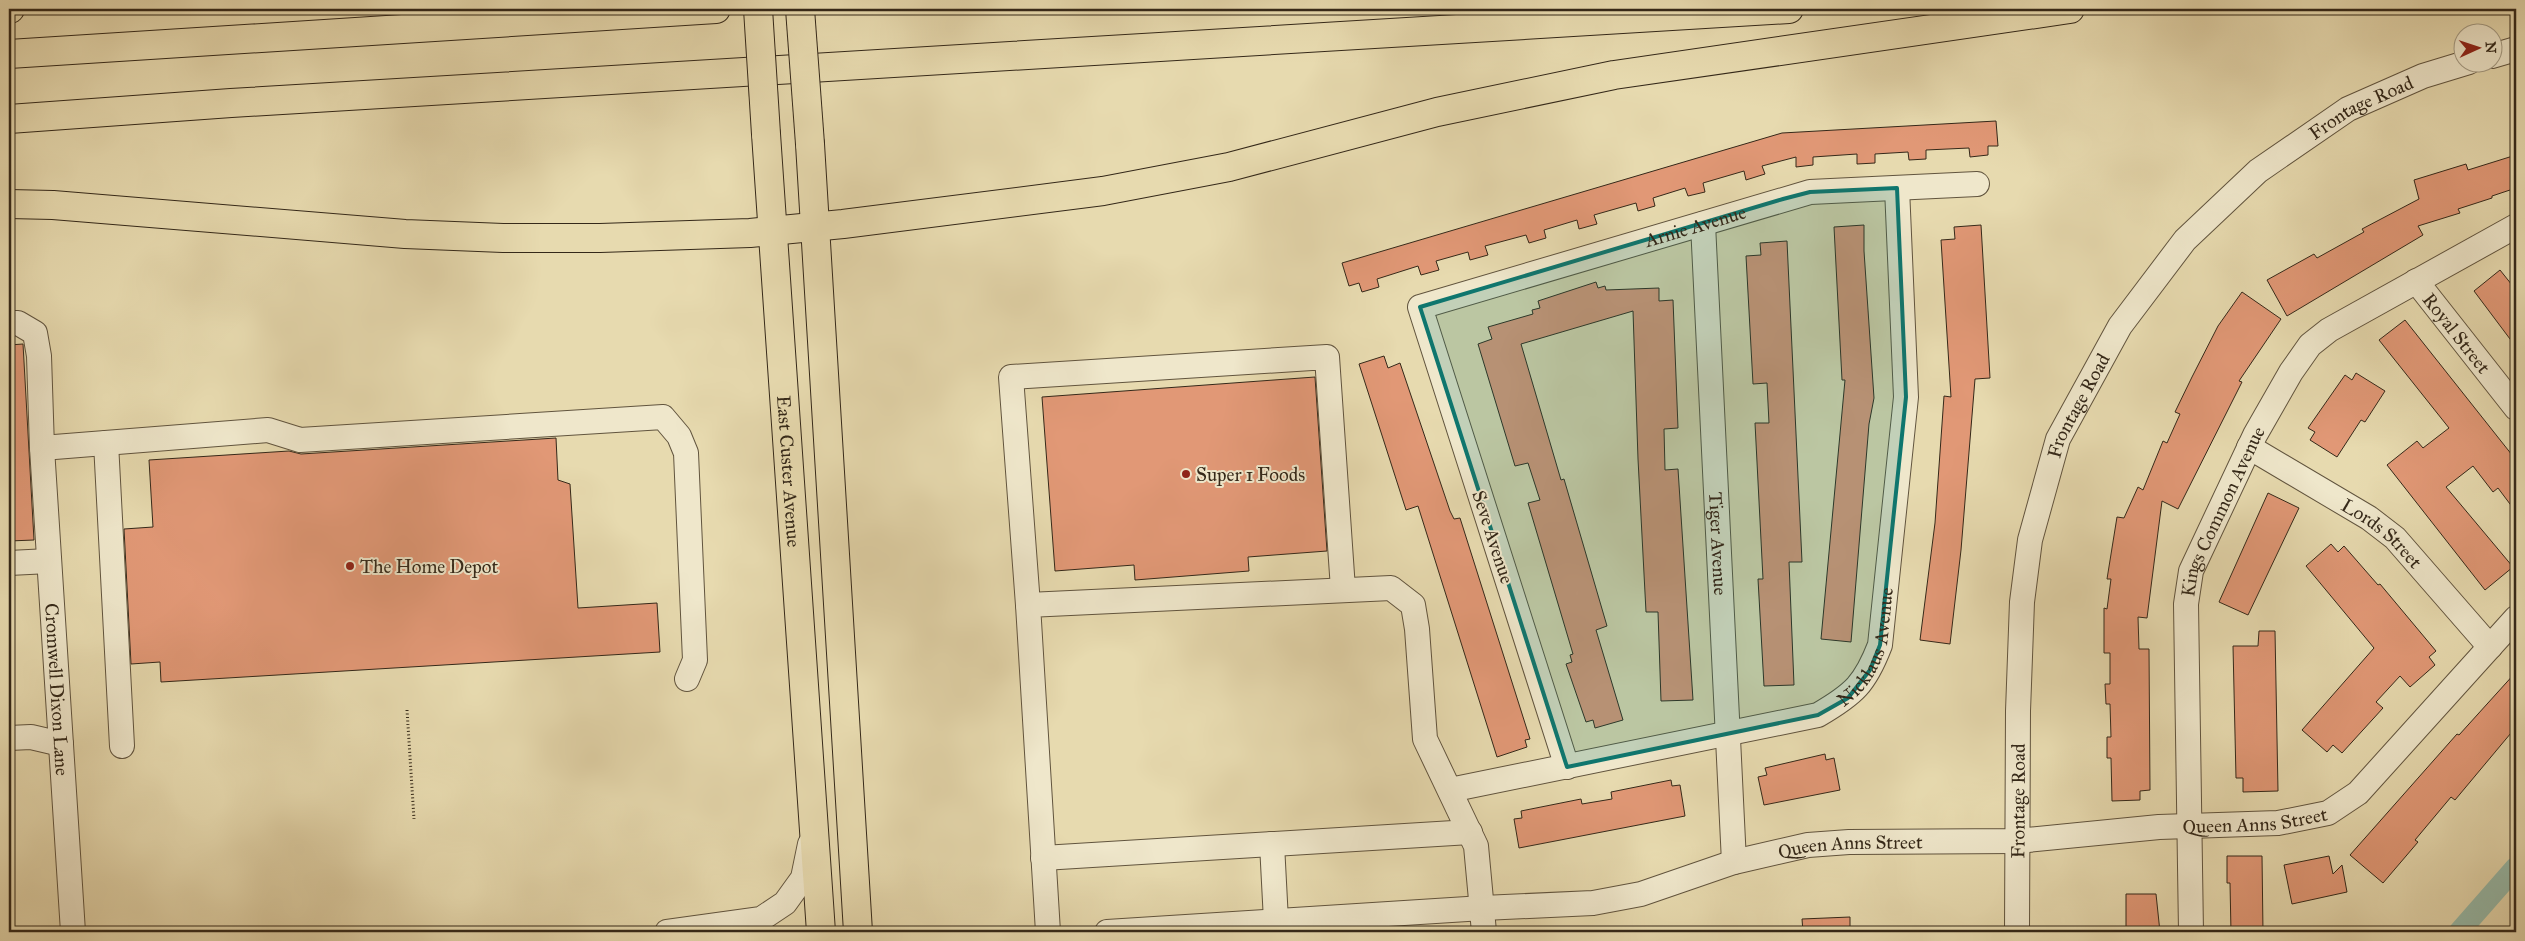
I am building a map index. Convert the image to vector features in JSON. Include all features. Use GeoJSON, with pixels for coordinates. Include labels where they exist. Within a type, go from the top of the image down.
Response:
{"type":"FeatureCollection","features":[{"type":"Feature","properties":{"kind":"main road"},"geometry":{"type":"LineString","coordinates":[[637,14],[672,9]]}},
{"type":"Feature","properties":{"kind":"main road"},"geometry":{"type":"LineString","coordinates":[[9,54],[716,9]]}},
{"type":"Feature","properties":{"kind":"main road","name":"East Custer Avenue"},"geometry":{"type":"LineString","coordinates":[[758,9],[821,932]]}},
{"type":"Feature","properties":{"kind":"main road"},"geometry":{"type":"LineString","coordinates":[[800,9],[810,144],[858,932]]}},
{"type":"Feature","properties":{"kind":"main road"},"geometry":{"type":"LineString","coordinates":[[9,119],[249,102],[1789,9]]}},
{"type":"Feature","properties":{"kind":"main road"},"geometry":{"type":"LineString","coordinates":[[9,204],[92,208],[405,234],[503,238],[600,238],[772,231],[920,215],[1103,191],[1229,167],[1437,112],[1614,76],[2070,9]]}},
{"type":"Feature","properties":{"kind":"street"},"geometry":{"type":"LineString","coordinates":[[2502,53],[2516,49]]}},
{"type":"Feature","properties":{"kind":"street","name":"Frontage Road"},"geometry":{"type":"LineString","coordinates":[[2017,932],[2018,711],[2022,612],[2030,540],[2058,439],[2120,326],[2185,240],[2258,171],[2348,109],[2423,76],[2452,67]]}},
{"type":"Feature","properties":{"kind":"street","name":"Arnie Avenue"},"geometry":{"type":"LineString","coordinates":[[1420,307],[1810,192],[1977,184]]}},
{"type":"Feature","properties":{"kind":"street","name":"Nicklaus Avenue"},"geometry":{"type":"LineString","coordinates":[[1450,790],[1818,716],[1848,698],[1870,670],[1880,645],[1906,397],[1897,188]]}},
{"type":"Feature","properties":{"kind":"street","name":"Tiger Avenue"},"geometry":{"type":"LineString","coordinates":[[1703,224],[1726,735],[1734,862]]}},
{"type":"Feature","properties":{"kind":"street","name":"Kings Common Avenue"},"geometry":{"type":"LineString","coordinates":[[2190,932],[2186,604],[2191,571],[2249,446],[2291,372],[2310,345],[2328,330],[2516,226]]}},
{"type":"Feature","properties":{"kind":"street","name":"Royal Street"},"geometry":{"type":"LineString","coordinates":[[2416,281],[2516,408]]}},
{"type":"Feature","properties":{"kind":"street","name":"Seve Avenue"},"geometry":{"type":"LineString","coordinates":[[1420,307],[1567,767]]}},
{"type":"Feature","properties":{"kind":"street","name":"Cromwell Dixon Lane"},"geometry":{"type":"LineString","coordinates":[[9,323],[18,323],[35,333],[39,356],[42,448],[73,932]]}},
{"type":"Feature","properties":{"kind":"street"},"geometry":{"type":"LineString","coordinates":[[1048,932],[1028,605],[1011,377],[1327,356],[1343,589]]}},
{"type":"Feature","properties":{"kind":"street"},"geometry":{"type":"LineString","coordinates":[[42,448],[268,430],[300,440],[663,417],[679,436],[686,453],[696,660],[686,679]]}},
{"type":"Feature","properties":{"kind":"street"},"geometry":{"type":"LineString","coordinates":[[106,443],[122,746]]}},
{"type":"Feature","properties":{"kind":"street","name":"Lords Street"},"geometry":{"type":"LineString","coordinates":[[2249,446],[2369,518],[2395,538],[2490,647]]}},
{"type":"Feature","properties":{"kind":"street"},"geometry":{"type":"LineString","coordinates":[[9,563],[49,561]]}},
{"type":"Feature","properties":{"kind":"street"},"geometry":{"type":"LineString","coordinates":[[1028,605],[1391,588],[1413,605],[1417,629],[1425,739],[1476,846],[1484,932]]}},
{"type":"Feature","properties":{"kind":"street","name":"Queen Anns Street"},"geometry":{"type":"LineString","coordinates":[[1107,932],[1483,908],[1593,903],[1642,894],[1734,862],[1771,852],[1816,844],[2017,841],[2190,826],[2278,823],[2328,813],[2358,793],[2516,618]]}},
{"type":"Feature","properties":{"kind":"street"},"geometry":{"type":"LineString","coordinates":[[9,738],[31,737],[61,744]]}},
{"type":"Feature","properties":{"kind":"street"},"geometry":{"type":"LineString","coordinates":[[668,932],[761,919],[785,903],[803,878],[814,825]]}},
{"type":"Feature","properties":{"kind":"street"},"geometry":{"type":"LineString","coordinates":[[1043,858],[1470,832]]}},
{"type":"Feature","properties":{"kind":"street"},"geometry":{"type":"LineString","coordinates":[[1272,844],[1276,921]]}},
{"type":"Feature","properties":{"kind":"path"},"geometry":{"type":"LineString","coordinates":[[406,710],[414,819]]}},
{"type":"Feature","properties":{"kind":"highlighted area"},"geometry":{"type":"Polygon","coordinates":[[[1897,188],[1906,397],[1880,645],[1870,670],[1848,698],[1818,715],[1795,722],[1567,767],[1420,307],[1810,192],[1897,188]]]}},
{"type":"Feature","properties":{"kind":"building"},"geometry":{"type":"Polygon","coordinates":[[[1996,121],[1998,146],[1988,146],[1988,155],[1970,157],[1969,148],[1926,150],[1926,159],[1909,160],[1908,152],[1875,154],[1875,163],[1857,164],[1857,154],[1813,157],[1813,165],[1796,167],[1796,157],[1762,166],[1765,174],[1746,180],[1744,171],[1703,183],[1705,192],[1688,196],[1685,188],[1653,198],[1655,206],[1638,211],[1636,203],[1594,215],[1597,224],[1579,229],[1577,220],[1544,230],[1546,238],[1529,243],[1526,235],[1485,246],[1488,255],[1470,260],[1468,252],[1436,261],[1439,270],[1421,275],[1418,266],[1377,279],[1379,287],[1362,292],[1359,283],[1349,286],[1342,263],[1782,133],[1996,121]]]}},
{"type":"Feature","properties":{"kind":"building"},"geometry":{"type":"Polygon","coordinates":[[[2516,155],[2516,188],[2458,209],[2460,213],[2418,226],[2423,235],[2287,316],[2267,280],[2314,254],[2317,258],[2364,232],[2362,229],[2419,199],[2414,180],[2466,164],[2468,170],[2516,155]]]}},
{"type":"Feature","properties":{"kind":"building"},"geometry":{"type":"Polygon","coordinates":[[[1864,225],[1864,251],[1874,398],[1869,424],[1851,642],[1821,639],[1845,380],[1842,380],[1834,227],[1864,225]]]}},
{"type":"Feature","properties":{"kind":"building"},"geometry":{"type":"Polygon","coordinates":[[[1981,225],[1990,378],[1975,379],[1961,550],[1950,644],[1920,640],[1935,523],[1944,396],[1951,397],[1941,240],[1955,239],[1954,227],[1981,225]]]}},
{"type":"Feature","properties":{"kind":"building"},"geometry":{"type":"Polygon","coordinates":[[[1787,241],[1802,562],[1789,562],[1794,685],[1764,686],[1758,579],[1763,579],[1755,423],[1769,423],[1767,383],[1753,384],[1746,256],[1761,255],[1760,243],[1787,241]]]}},
{"type":"Feature","properties":{"kind":"building"},"geometry":{"type":"Polygon","coordinates":[[[2500,270],[2516,290],[2516,347],[2474,291],[2500,270]]]}},
{"type":"Feature","properties":{"kind":"building"},"geometry":{"type":"Polygon","coordinates":[[[1596,282],[1598,288],[1605,286],[1606,290],[1659,288],[1659,301],[1673,300],[1678,428],[1664,429],[1665,470],[1678,469],[1693,700],[1661,701],[1658,612],[1646,612],[1633,311],[1521,344],[1561,480],[1564,479],[1607,626],[1596,630],[1623,720],[1595,728],[1593,720],[1586,722],[1566,664],[1572,662],[1570,655],[1573,654],[1528,503],[1540,500],[1528,463],[1515,466],[1478,344],[1492,339],[1488,327],[1533,314],[1532,310],[1540,308],[1538,301],[1596,282]]]}},
{"type":"Feature","properties":{"kind":"building"},"geometry":{"type":"Polygon","coordinates":[[[2242,292],[2281,319],[2239,381],[2242,382],[2178,509],[2162,501],[2147,618],[2138,617],[2139,649],[2149,649],[2150,790],[2140,791],[2140,800],[2112,801],[2111,758],[2107,758],[2107,737],[2111,737],[2110,704],[2106,704],[2105,684],[2110,684],[2110,653],[2104,653],[2104,608],[2107,609],[2111,579],[2107,579],[2117,517],[2124,518],[2138,487],[2143,490],[2163,441],[2167,443],[2180,414],[2175,412],[2192,377],[2218,326],[2242,292]]]}},
{"type":"Feature","properties":{"kind":"building"},"geometry":{"type":"Polygon","coordinates":[[[2405,320],[2516,460],[2516,512],[2498,488],[2493,492],[2473,466],[2446,487],[2513,567],[2485,590],[2387,465],[2417,441],[2423,448],[2449,428],[2379,340],[2405,320]]]}},
{"type":"Feature","properties":{"kind":"building"},"geometry":{"type":"Polygon","coordinates":[[[23,344],[34,540],[9,541],[9,345],[23,344]]]}},
{"type":"Feature","properties":{"kind":"building"},"geometry":{"type":"Polygon","coordinates":[[[1384,356],[1388,368],[1400,363],[1450,511],[1454,519],[1460,518],[1530,739],[1525,740],[1527,747],[1497,757],[1418,506],[1406,510],[1359,364],[1384,356]]]}},
{"type":"Feature","properties":{"kind":"building"},"geometry":{"type":"Polygon","coordinates":[[[2356,373],[2385,391],[2365,422],[2361,420],[2337,457],[2310,440],[2315,432],[2308,428],[2345,375],[2352,380],[2356,373]]]}},
{"type":"Feature","properties":{"kind":"building","name":"Super 1 Foods"},"geometry":{"type":"Polygon","coordinates":[[[1315,377],[1327,551],[1248,557],[1249,571],[1135,580],[1134,565],[1055,571],[1042,397],[1315,377]]]}},
{"type":"Feature","properties":{"kind":"building","name":"The Home Depot"},"geometry":{"type":"Polygon","coordinates":[[[556,438],[558,480],[570,484],[578,608],[657,603],[660,652],[161,682],[160,662],[131,664],[124,529],[153,527],[149,460],[289,451],[301,454],[556,438]]]}},
{"type":"Feature","properties":{"kind":"building"},"geometry":{"type":"Polygon","coordinates":[[[2268,493],[2299,508],[2248,615],[2219,602],[2268,493]]]}},
{"type":"Feature","properties":{"kind":"building"},"geometry":{"type":"Polygon","coordinates":[[[2331,544],[2338,552],[2344,546],[2378,585],[2380,584],[2436,651],[2429,657],[2435,665],[2410,687],[2400,676],[2376,702],[2383,708],[2342,753],[2333,745],[2327,752],[2302,730],[2374,648],[2306,566],[2331,544]]]}},
{"type":"Feature","properties":{"kind":"building"},"geometry":{"type":"Polygon","coordinates":[[[2259,631],[2275,631],[2278,791],[2243,792],[2243,778],[2236,778],[2233,646],[2258,646],[2259,631]]]}},
{"type":"Feature","properties":{"kind":"building"},"geometry":{"type":"Polygon","coordinates":[[[2516,672],[2516,727],[2455,800],[2451,797],[2415,840],[2418,842],[2383,883],[2350,855],[2457,734],[2459,735],[2516,672]]]}},
{"type":"Feature","properties":{"kind":"building"},"geometry":{"type":"Polygon","coordinates":[[[1825,754],[1826,760],[1834,758],[1840,790],[1764,805],[1758,777],[1767,775],[1765,768],[1825,754]]]}},
{"type":"Feature","properties":{"kind":"building"},"geometry":{"type":"Polygon","coordinates":[[[1671,780],[1672,786],[1680,785],[1685,816],[1519,848],[1514,819],[1522,818],[1521,811],[1581,799],[1582,804],[1612,799],[1611,792],[1671,780]]]}},
{"type":"Feature","properties":{"kind":"building"},"geometry":{"type":"Polygon","coordinates":[[[2227,856],[2262,856],[2263,932],[2231,932],[2230,883],[2227,883],[2227,856]]]}},
{"type":"Feature","properties":{"kind":"building"},"geometry":{"type":"Polygon","coordinates":[[[2329,856],[2333,874],[2342,865],[2347,892],[2292,904],[2284,865],[2329,856]]]}},
{"type":"Feature","properties":{"kind":"building"},"geometry":{"type":"Polygon","coordinates":[[[2126,894],[2156,894],[2160,932],[2126,932],[2126,894]]]}},
{"type":"Feature","properties":{"kind":"building"},"geometry":{"type":"Polygon","coordinates":[[[1850,917],[1850,932],[1803,932],[1802,919],[1850,917]]]}},
{"type":"Feature","properties":{"kind":"waterway"},"geometry":{"type":"LineString","coordinates":[[2459,932],[2516,867]]}},
{"type":"Feature","properties":{"kind":"place","name":"Super 1 Foods"},"geometry":{"type":"Point","coordinates":[1186,474]}},
{"type":"Feature","properties":{"kind":"place","name":"The Home Depot"},"geometry":{"type":"Point","coordinates":[350,566]}}]}
